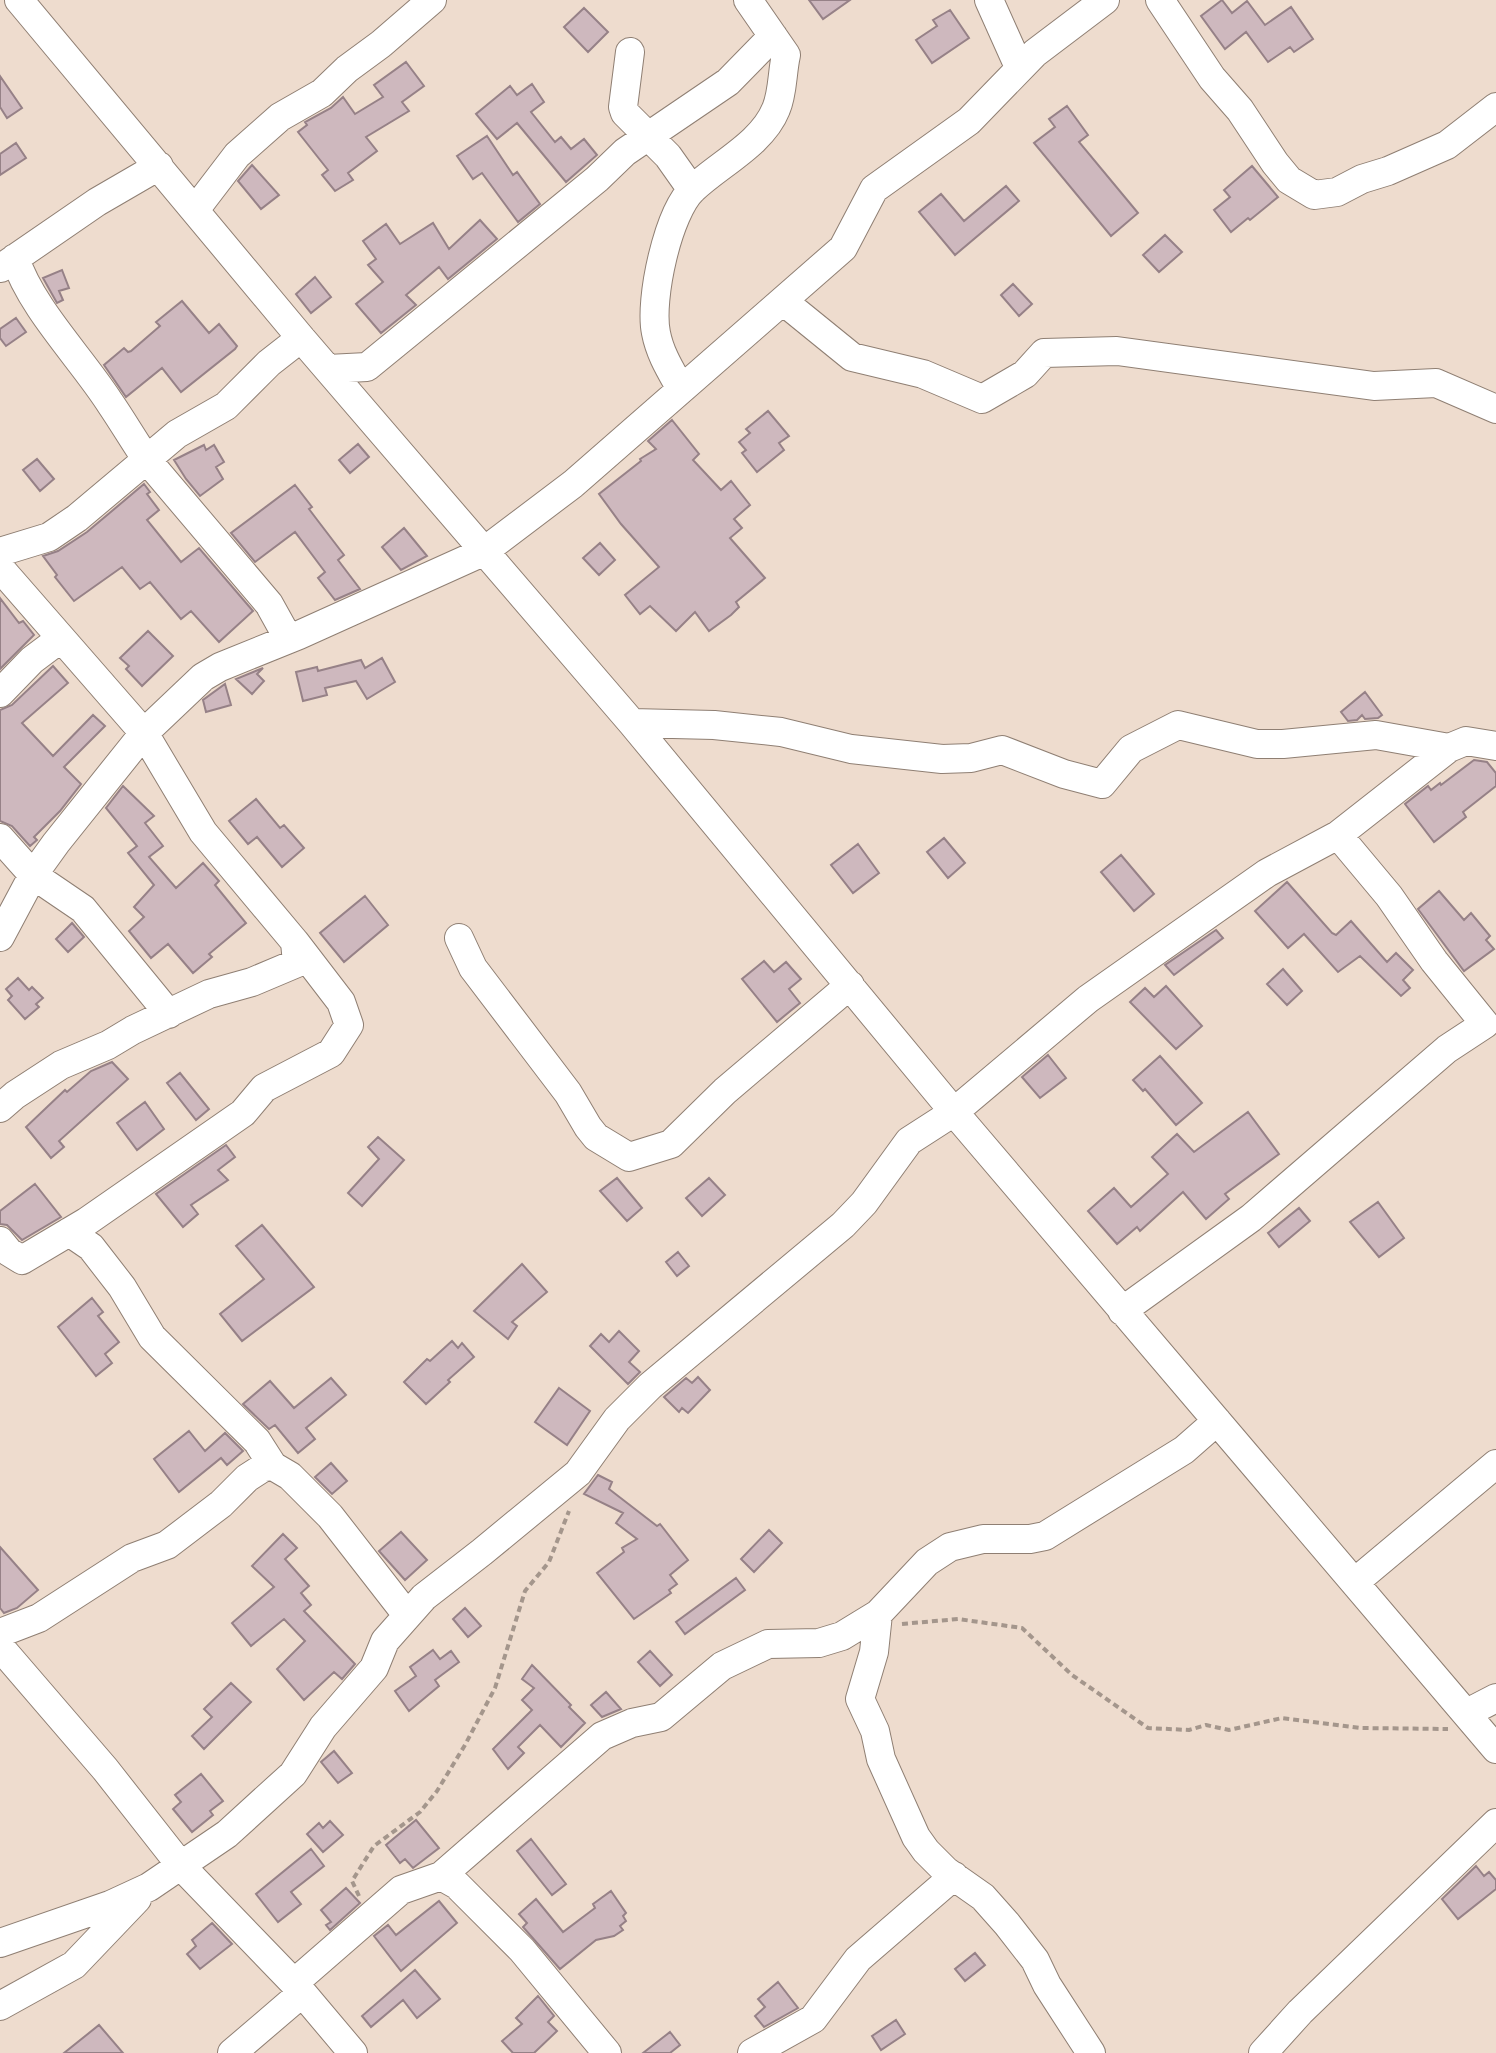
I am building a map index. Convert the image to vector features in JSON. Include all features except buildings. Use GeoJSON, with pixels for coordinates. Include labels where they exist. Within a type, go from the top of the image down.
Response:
{"type":"FeatureCollection","features":[{"type":"Feature","properties":{"kind":"street"},"geometry":{"type":"LineString","coordinates":[[19,0],[301,338],[632,723],[1122,1311],[1491,1742]]}},
{"type":"Feature","properties":{"kind":"street"},"geometry":{"type":"LineString","coordinates":[[195,210],[219,175],[248,145],[280,117],[322,93],[432,0]]}},
{"type":"Feature","properties":{"kind":"street"},"geometry":{"type":"LineString","coordinates":[[681,389],[658,343],[654,316],[658,273],[678,209],[692,190],[750,142],[777,108],[786,55],[748,0]]}},
{"type":"Feature","properties":{"kind":"street"},"geometry":{"type":"LineString","coordinates":[[989,0],[1019,67]]}},
{"type":"Feature","properties":{"kind":"street"},"geometry":{"type":"LineString","coordinates":[[0,937],[33,875],[144,733],[203,677],[483,552],[573,484],[843,248],[874,189],[969,121],[1019,67],[1105,0]]}},
{"type":"Feature","properties":{"kind":"street"},"geometry":{"type":"LineString","coordinates":[[1160,0],[1212,78],[1240,110],[1275,163],[1289,180],[1314,195],[1337,192],[1447,145],[1496,107]]}},
{"type":"Feature","properties":{"kind":"street"},"geometry":{"type":"LineString","coordinates":[[328,369],[367,367],[647,136],[728,82],[773,36]]}},
{"type":"Feature","properties":{"kind":"street"},"geometry":{"type":"LineString","coordinates":[[630,52],[623,107],[631,121],[668,156],[692,190]]}},
{"type":"Feature","properties":{"kind":"street"},"geometry":{"type":"LineString","coordinates":[[159,166],[6,256],[81,366],[110,402],[147,460],[269,604],[286,640]]}},
{"type":"Feature","properties":{"kind":"street"},"geometry":{"type":"LineString","coordinates":[[783,301],[852,357],[923,374],[982,399],[1025,374],[1044,353],[1117,351],[1374,386],[1436,383],[1496,409]]}},
{"type":"Feature","properties":{"kind":"street"},"geometry":{"type":"LineString","coordinates":[[0,552],[40,540],[60,530],[177,434],[226,406],[269,363],[301,338]]}},
{"type":"Feature","properties":{"kind":"street"},"geometry":{"type":"LineString","coordinates":[[0,568],[144,733],[203,832],[341,1002],[349,1025],[331,1053],[264,1088],[243,1113],[69,1232],[22,1260],[9,1252],[0,1241]]}},
{"type":"Feature","properties":{"kind":"street"},"geometry":{"type":"LineString","coordinates":[[0,693],[32,660],[60,639]]}},
{"type":"Feature","properties":{"kind":"street"},"geometry":{"type":"LineString","coordinates":[[632,723],[714,725],[781,732],[851,749],[942,759],[971,758],[1002,750],[1064,774],[1102,784],[1131,749],[1178,725],[1257,744],[1376,735],[1496,746]]}},
{"type":"Feature","properties":{"kind":"street"},"geometry":{"type":"LineString","coordinates":[[0,1943],[110,1905],[149,1887],[227,1834],[293,1774],[323,1727],[374,1668],[385,1641],[424,1597],[578,1473],[617,1419],[650,1386],[843,1225],[864,1203],[909,1141],[954,1112],[1088,999],[1144,958],[1267,873],[1338,835],[1457,744],[1496,726]]}},
{"type":"Feature","properties":{"kind":"street"},"geometry":{"type":"LineString","coordinates":[[1122,1311],[1251,1218],[1447,1049],[1490,1020],[1434,961],[1389,896],[1338,835]]}},
{"type":"Feature","properties":{"kind":"street"},"geometry":{"type":"LineString","coordinates":[[0,838],[33,875],[83,909],[123,954],[169,1014]]}},
{"type":"Feature","properties":{"kind":"street"},"geometry":{"type":"LineString","coordinates":[[459,938],[473,968],[576,1104],[588,1127],[596,1137],[629,1157],[671,1144],[725,1091],[850,985]]}},
{"type":"Feature","properties":{"kind":"street"},"geometry":{"type":"LineString","coordinates":[[0,1108],[61,1065],[209,994],[252,982],[297,963],[295,942]]}},
{"type":"Feature","properties":{"kind":"street"},"geometry":{"type":"LineString","coordinates":[[69,1232],[91,1247],[122,1287],[152,1337],[257,1441],[273,1466],[290,1476],[330,1516],[407,1615]]}},
{"type":"Feature","properties":{"kind":"street"},"geometry":{"type":"LineString","coordinates":[[232,2053],[401,1890],[441,1876],[602,1736],[632,1723],[661,1717],[708,1676],[736,1658],[774,1642],[819,1643],[836,1640],[878,1621],[927,1562],[943,1551],[983,1539],[1038,1539],[1184,1450],[1217,1421]]}},
{"type":"Feature","properties":{"kind":"street"},"geometry":{"type":"LineString","coordinates":[[1355,1582],[1496,1464]]}},
{"type":"Feature","properties":{"kind":"street"},"geometry":{"type":"LineString","coordinates":[[0,1633],[39,1618],[132,1558],[167,1545],[221,1504],[247,1478],[264,1467],[273,1466]]}},
{"type":"Feature","properties":{"kind":"street"},"geometry":{"type":"LineString","coordinates":[[878,1621],[874,1652],[862,1690],[862,1706],[875,1731],[881,1759],[920,1845],[992,1906],[1035,1960],[1047,1985],[1091,2053]]}},
{"type":"Feature","properties":{"kind":"street"},"geometry":{"type":"LineString","coordinates":[[0,1647],[105,1769],[182,1867],[298,1988],[353,2053]]}},
{"type":"Feature","properties":{"kind":"street"},"geometry":{"type":"LineString","coordinates":[[1467,1713],[1496,1698]]}},
{"type":"Feature","properties":{"kind":"street"},"geometry":{"type":"LineString","coordinates":[[1263,2053],[1300,2012],[1496,1823]]}},
{"type":"Feature","properties":{"kind":"street"},"geometry":{"type":"LineString","coordinates":[[441,1876],[457,1885],[522,1950],[607,2053]]}},
{"type":"Feature","properties":{"kind":"street"},"geometry":{"type":"LineString","coordinates":[[752,2053],[813,2019],[858,1959],[954,1876]]}},
{"type":"Feature","properties":{"kind":"street"},"geometry":{"type":"LineString","coordinates":[[0,2006],[74,1965],[149,1887]]}},
{"type":"Feature","properties":{"kind":"path"},"geometry":{"type":"LineString","coordinates":[[375,1913],[355,1891],[352,1881],[374,1846],[420,1812],[437,1791],[465,1745],[495,1688],[525,1591],[549,1562],[570,1510]]}},
{"type":"Feature","properties":{"kind":"path"},"geometry":{"type":"LineString","coordinates":[[878,1621],[943,1618],[1004,1623],[1022,1628],[1060,1666],[1148,1728],[1189,1730],[1206,1725],[1229,1730],[1239,1725],[1258,1725],[1282,1718],[1360,1728],[1455,1729],[1491,1742]]}}]}
